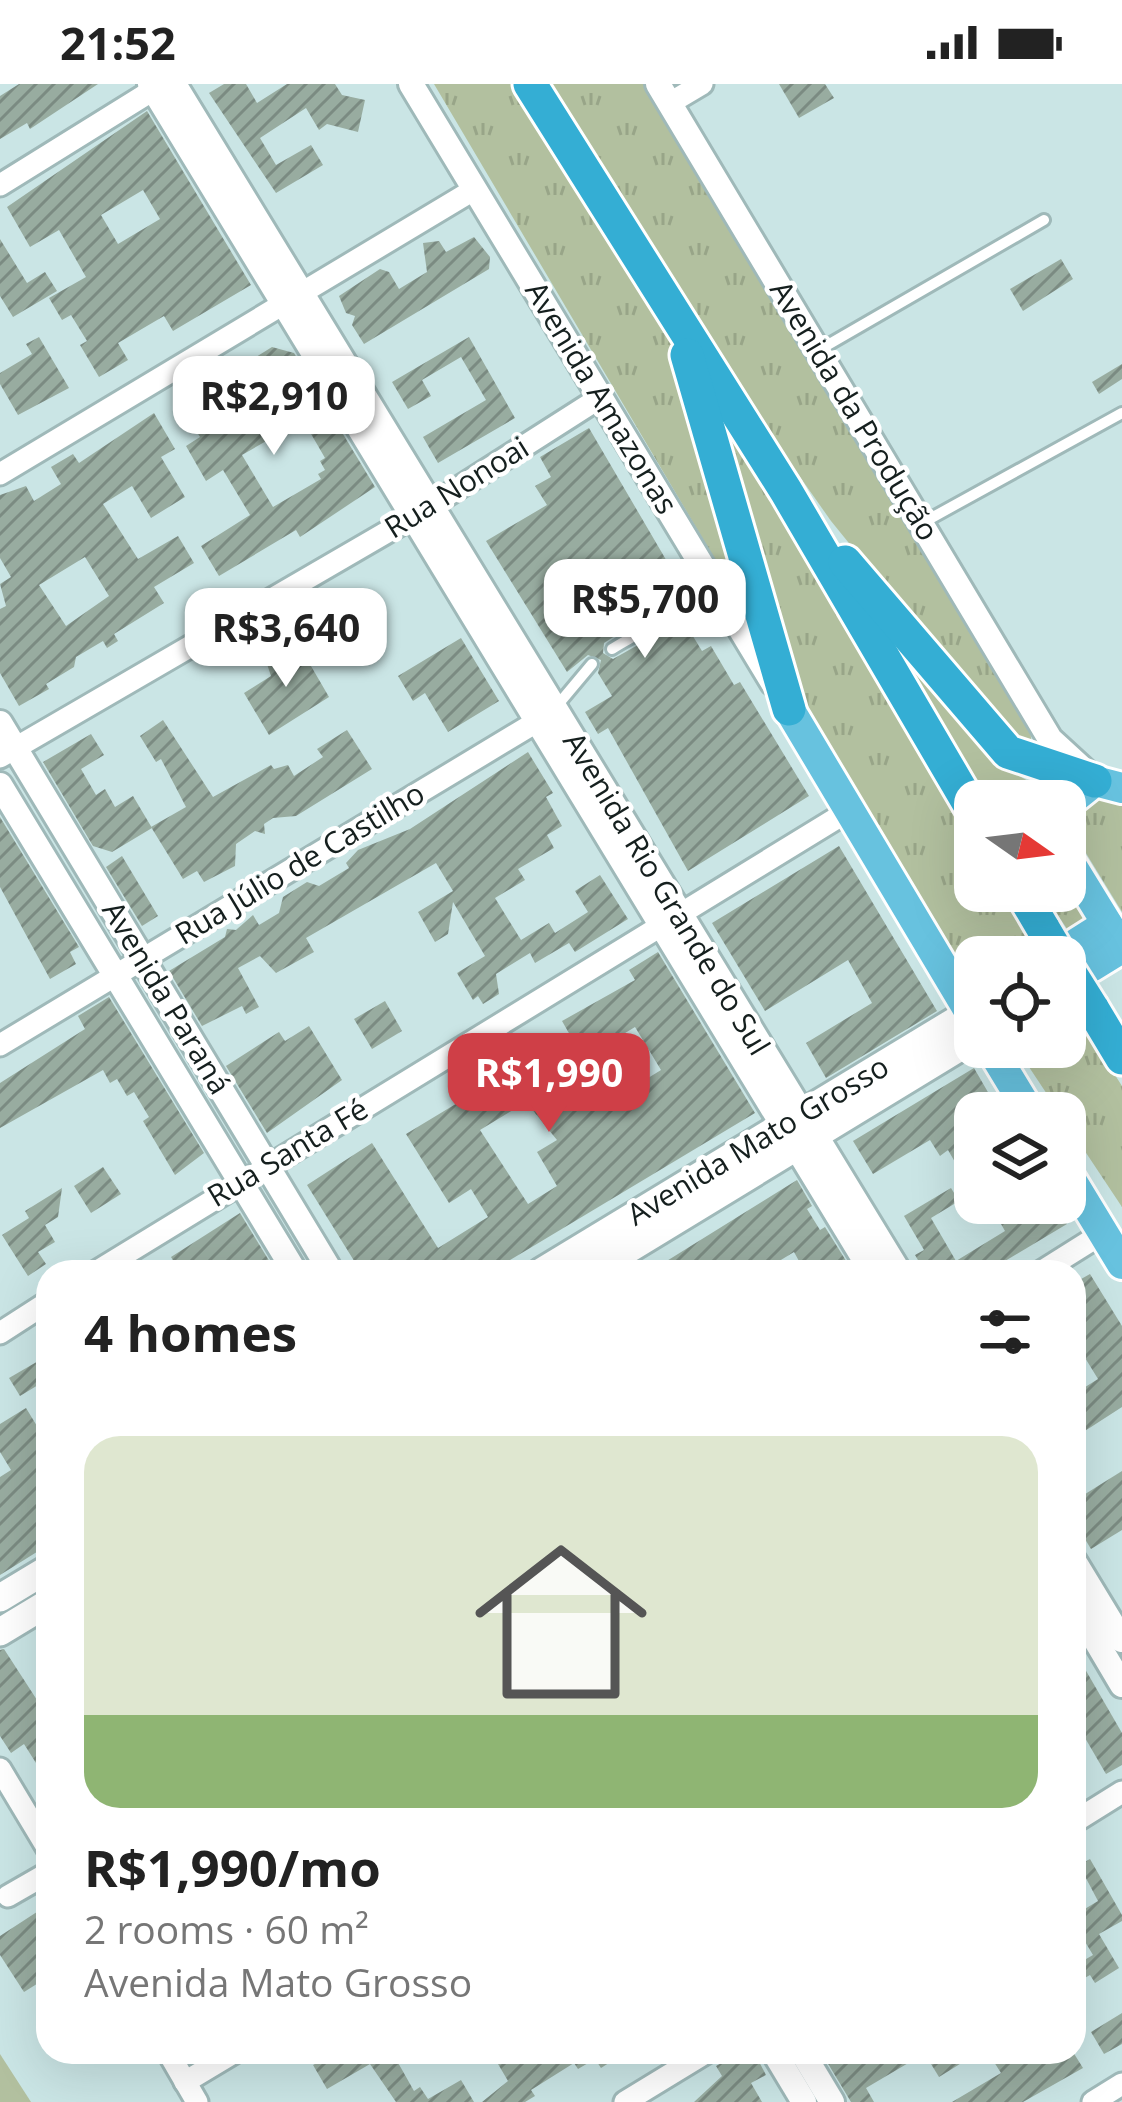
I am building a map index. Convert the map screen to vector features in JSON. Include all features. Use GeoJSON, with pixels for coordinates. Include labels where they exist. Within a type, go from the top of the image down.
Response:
{"type":"FeatureCollection","features":[{"type":"Feature","properties":{"kind":"highway"},"geometry":{"type":"LineString","coordinates":[[530,84],[786,491],[955,780]]}},
{"type":"Feature","properties":{"kind":"highway"},"geometry":{"type":"LineString","coordinates":[[679,325],[789,709]]}},
{"type":"Feature","properties":{"kind":"highway"},"geometry":{"type":"LineString","coordinates":[[786,491],[995,740],[1056,779],[1108,784]]}},
{"type":"Feature","properties":{"kind":"highway"},"geometry":{"type":"LineString","coordinates":[[1037,912],[1056,936]]}},
{"type":"Feature","properties":{"kind":"highway"},"geometry":{"type":"LineString","coordinates":[[1086,994],[1122,1058]]}},
{"type":"Feature","properties":{"kind":"main road","name":"Avenida Amazonas"},"geometry":{"type":"LineString","coordinates":[[789,709],[954,986]]}},
{"type":"Feature","properties":{"kind":"main road"},"geometry":{"type":"LineString","coordinates":[[1086,890],[1114,936]]}},
{"type":"Feature","properties":{"kind":"main road","name":"Avenida Mato Grosso"},"geometry":{"type":"LineString","coordinates":[[609,1260],[954,1033]]}},
{"type":"Feature","properties":{"kind":"main road","name":"Avenida Mato Grosso"},"geometry":{"type":"LineString","coordinates":[[563,1260],[798,1132]]}},
{"type":"Feature","properties":{"kind":"main road"},"geometry":{"type":"LineString","coordinates":[[1086,1205],[1122,1264]]}},
{"type":"Feature","properties":{"kind":"main road"},"geometry":{"type":"LineString","coordinates":[[0,1598],[36,1576]]}},
{"type":"Feature","properties":{"kind":"main road"},"geometry":{"type":"LineString","coordinates":[[0,1632],[36,1610]]}},
{"type":"Feature","properties":{"kind":"street","name":"Avenida Amazonas"},"geometry":{"type":"LineString","coordinates":[[411,84],[789,709]]}},
{"type":"Feature","properties":{"kind":"street"},"geometry":{"type":"LineString","coordinates":[[666,90],[702,84]]}},
{"type":"Feature","properties":{"kind":"street"},"geometry":{"type":"LineString","coordinates":[[0,185],[159,86]]}},
{"type":"Feature","properties":{"kind":"street","name":"Avenida Rio Grande do Sul"},"geometry":{"type":"LineString","coordinates":[[159,86],[798,1132],[866,1260]]}},
{"type":"Feature","properties":{"kind":"street","name":"Avenida da Produção"},"geometry":{"type":"LineString","coordinates":[[666,90],[921,524],[1056,779]]}},
{"type":"Feature","properties":{"kind":"street"},"geometry":{"type":"LineString","coordinates":[[0,474],[475,189]]}},
{"type":"Feature","properties":{"kind":"street","name":"Rua Nonoai"},"geometry":{"type":"LineString","coordinates":[[8,753],[422,512],[601,397]]}},
{"type":"Feature","properties":{"kind":"street","name":"Rua Júlio de Castilho"},"geometry":{"type":"LineString","coordinates":[[0,1045],[546,716]]}},
{"type":"Feature","properties":{"kind":"street","name":"Avenida Paraná"},"geometry":{"type":"LineString","coordinates":[[0,724],[8,753],[142,959],[324,1260]]}},
{"type":"Feature","properties":{"kind":"street","name":"Avenida Paraná"},"geometry":{"type":"LineString","coordinates":[[0,784],[289,1260]]}},
{"type":"Feature","properties":{"kind":"street","name":"Rua Santa Fé"},"geometry":{"type":"LineString","coordinates":[[115,1260],[850,810]]}},
{"type":"Feature","properties":{"kind":"street","name":"Avenida Rio Grande do Sul"},"geometry":{"type":"LineString","coordinates":[[798,1132],[889,1260]]}},
{"type":"Feature","properties":{"kind":"street"},"geometry":{"type":"LineString","coordinates":[[1060,1260],[1103,1233]]}},
{"type":"Feature","properties":{"kind":"street"},"geometry":{"type":"LineString","coordinates":[[0,1333],[36,1310]]}},
{"type":"Feature","properties":{"kind":"street"},"geometry":{"type":"LineString","coordinates":[[1086,1581],[1122,1640]]}},
{"type":"Feature","properties":{"kind":"street"},"geometry":{"type":"LineString","coordinates":[[1086,1624],[1122,1685]]}},
{"type":"Feature","properties":{"kind":"street"},"geometry":{"type":"LineString","coordinates":[[0,1769],[36,1829]]}},
{"type":"Feature","properties":{"kind":"street"},"geometry":{"type":"LineString","coordinates":[[1086,1814],[1122,1792]]}},
{"type":"Feature","properties":{"kind":"street"},"geometry":{"type":"LineString","coordinates":[[8,1896],[36,1880]]}},
{"type":"Feature","properties":{"kind":"street"},"geometry":{"type":"LineString","coordinates":[[175,2064],[197,2102]]}},
{"type":"Feature","properties":{"kind":"street"},"geometry":{"type":"LineString","coordinates":[[185,2082],[215,2064]]}},
{"type":"Feature","properties":{"kind":"street"},"geometry":{"type":"LineString","coordinates":[[625,2102],[687,2064]]}},
{"type":"Feature","properties":{"kind":"street"},"geometry":{"type":"LineString","coordinates":[[781,2064],[804,2102]]}},
{"type":"Feature","properties":{"kind":"street"},"geometry":{"type":"LineString","coordinates":[[809,2064],[832,2102]]}},
{"type":"Feature","properties":{"kind":"street"},"geometry":{"type":"LineString","coordinates":[[1095,2101],[1122,2084]]}},
{"type":"Feature","properties":{"kind":"lane"},"geometry":{"type":"LineString","coordinates":[[819,350],[1044,220]]}},
{"type":"Feature","properties":{"kind":"lane"},"geometry":{"type":"LineString","coordinates":[[921,524],[1122,413]]}},
{"type":"Feature","properties":{"kind":"lane"},"geometry":{"type":"LineString","coordinates":[[612,650],[658,619],[663,607],[658,587]]}},
{"type":"Feature","properties":{"kind":"lane"},"geometry":{"type":"LineString","coordinates":[[546,716],[592,664]]}},
{"type":"Feature","properties":{"kind":"green space"},"geometry":{"type":"Polygon","coordinates":[[[434,84],[520,84],[954,807],[954,912],[1017,912],[1030,934],[954,936],[954,964],[434,84]]]}},
{"type":"Feature","properties":{"kind":"green space"},"geometry":{"type":"Polygon","coordinates":[[[552,84],[648,84],[992,656],[1030,730],[1032,745],[999,728],[831,521],[736,386],[552,84]]]}},
{"type":"Feature","properties":{"kind":"green space"},"geometry":{"type":"Polygon","coordinates":[[[806,530],[999,765],[1026,780],[969,780],[806,530]]]}},
{"type":"Feature","properties":{"kind":"green space"},"geometry":{"type":"Polygon","coordinates":[[[1091,800],[1122,800],[1122,912],[1086,853],[1086,806],[1091,800]]]}},
{"type":"Feature","properties":{"kind":"green space"},"geometry":{"type":"Polygon","coordinates":[[[1056,912],[1085,912],[1085,922],[1071,935],[1056,912]]]}},
{"type":"Feature","properties":{"kind":"green space"},"geometry":{"type":"Polygon","coordinates":[[[1086,1029],[1122,1086],[1122,1207],[1086,1153],[1086,1092],[1046,1092],[1030,1068],[1086,1068],[1086,1029]]]}},
{"type":"Feature","properties":{"kind":"green space"},"geometry":{"type":"Polygon","coordinates":[[[0,2054],[31,2102],[0,2102],[0,2054]]]}},
{"type":"Feature","properties":{"kind":"building"},"geometry":{"type":"Polygon","coordinates":[[[19,84],[98,84],[30,129],[27,123],[0,139],[0,96],[19,84]]]}},
{"type":"Feature","properties":{"kind":"building"},"geometry":{"type":"Polygon","coordinates":[[[224,84],[246,84],[257,103],[287,84],[335,84],[342,95],[365,100],[358,132],[327,124],[319,130],[306,108],[260,138],[276,165],[311,145],[323,165],[276,193],[209,93],[224,84]]]}},
{"type":"Feature","properties":{"kind":"building"},"geometry":{"type":"Polygon","coordinates":[[[779,84],[825,84],[834,98],[799,118],[779,84]]]}},
{"type":"Feature","properties":{"kind":"building"},"geometry":{"type":"Polygon","coordinates":[[[147,111],[251,285],[173,331],[164,316],[118,343],[128,360],[99,377],[80,345],[87,341],[71,315],[62,320],[49,298],[86,277],[59,230],[30,247],[7,207],[147,111]],[[143,190],[101,215],[118,244],[160,219],[143,190]]]}},
{"type":"Feature","properties":{"kind":"building"},"geometry":{"type":"Polygon","coordinates":[[[474,237],[490,257],[489,269],[364,344],[352,325],[355,316],[346,313],[339,296],[380,269],[389,272],[399,289],[427,272],[423,243],[439,241],[446,252],[474,237]]]}},
{"type":"Feature","properties":{"kind":"building"},"geometry":{"type":"Polygon","coordinates":[[[0,239],[27,283],[45,272],[57,291],[13,317],[0,296],[0,239]]]}},
{"type":"Feature","properties":{"kind":"building"},"geometry":{"type":"Polygon","coordinates":[[[1061,259],[1073,279],[1023,311],[1010,289],[1061,259]]]}},
{"type":"Feature","properties":{"kind":"building"},"geometry":{"type":"Polygon","coordinates":[[[39,337],[69,388],[18,415],[0,384],[0,373],[32,354],[26,344],[39,337]]]}},
{"type":"Feature","properties":{"kind":"building"},"geometry":{"type":"Polygon","coordinates":[[[469,337],[515,418],[438,463],[423,437],[486,400],[461,357],[422,380],[431,396],[408,409],[392,382],[469,337]]]}},
{"type":"Feature","properties":{"kind":"building"},"geometry":{"type":"Polygon","coordinates":[[[272,347],[294,353],[375,487],[300,537],[296,530],[219,576],[201,546],[250,515],[223,470],[206,481],[186,446],[200,437],[178,401],[199,388],[214,413],[249,392],[240,377],[257,367],[253,359],[272,347]],[[303,420],[242,455],[273,507],[321,479],[318,474],[325,470],[320,461],[325,458],[303,420]]]}},
{"type":"Feature","properties":{"kind":"building"},"geometry":{"type":"Polygon","coordinates":[[[1122,364],[1122,379],[1099,394],[1092,382],[1122,364]]]}},
{"type":"Feature","properties":{"kind":"building"},"geometry":{"type":"Polygon","coordinates":[[[154,413],[175,449],[161,457],[185,497],[151,518],[132,486],[103,504],[138,559],[178,536],[194,563],[154,587],[164,603],[114,634],[118,641],[107,648],[103,641],[76,657],[74,667],[46,684],[49,689],[19,706],[0,673],[0,609],[6,606],[0,584],[11,577],[0,558],[0,495],[26,486],[34,501],[61,484],[51,467],[73,454],[79,463],[154,413]],[[85,557],[39,585],[66,626],[109,596],[85,557]]]}},
{"type":"Feature","properties":{"kind":"building"},"geometry":{"type":"Polygon","coordinates":[[[589,428],[672,570],[645,586],[650,600],[644,617],[615,567],[591,582],[621,632],[604,643],[603,653],[613,659],[638,645],[677,610],[702,651],[711,646],[734,685],[740,682],[809,796],[688,871],[608,728],[598,734],[585,712],[612,696],[598,673],[601,660],[588,655],[567,672],[486,541],[547,505],[535,486],[551,477],[540,457],[589,428]]]}},
{"type":"Feature","properties":{"kind":"building"},"geometry":{"type":"Polygon","coordinates":[[[461,638],[499,701],[448,732],[425,693],[413,701],[398,676],[461,638]]]}},
{"type":"Feature","properties":{"kind":"building"},"geometry":{"type":"Polygon","coordinates":[[[281,645],[287,654],[294,649],[299,657],[304,654],[329,697],[269,735],[244,693],[271,676],[264,655],[281,645]]]}},
{"type":"Feature","properties":{"kind":"building"},"geometry":{"type":"Polygon","coordinates":[[[163,720],[213,797],[271,765],[274,769],[288,765],[294,776],[323,757],[317,749],[347,730],[372,769],[296,816],[273,818],[264,824],[265,834],[255,831],[236,844],[235,866],[204,882],[197,871],[183,879],[151,827],[186,807],[161,759],[156,762],[140,736],[163,720]]]}},
{"type":"Feature","properties":{"kind":"building"},"geometry":{"type":"Polygon","coordinates":[[[91,734],[104,755],[81,769],[96,795],[105,789],[115,807],[133,796],[152,828],[112,852],[93,846],[43,762],[91,734]]]}},
{"type":"Feature","properties":{"kind":"building"},"geometry":{"type":"Polygon","coordinates":[[[528,752],[553,793],[546,797],[562,826],[547,835],[554,848],[518,869],[525,880],[495,898],[521,940],[549,923],[555,933],[588,912],[575,891],[600,875],[628,919],[575,952],[569,943],[535,963],[530,953],[496,974],[499,994],[483,1004],[478,996],[473,1000],[457,973],[485,956],[453,902],[448,934],[435,942],[418,912],[453,891],[436,863],[306,938],[314,952],[276,973],[260,956],[238,968],[259,1007],[246,1014],[242,1006],[202,1026],[169,971],[253,915],[259,925],[279,913],[283,897],[307,882],[319,886],[349,868],[346,863],[358,850],[410,829],[528,752]]]}},
{"type":"Feature","properties":{"kind":"building"},"geometry":{"type":"Polygon","coordinates":[[[0,817],[79,947],[70,952],[76,964],[50,979],[0,887],[0,817]]]}},
{"type":"Feature","properties":{"kind":"building"},"geometry":{"type":"Polygon","coordinates":[[[839,846],[937,1011],[826,1078],[806,1043],[872,1003],[848,960],[765,1011],[712,923],[839,846]]]}},
{"type":"Feature","properties":{"kind":"building"},"geometry":{"type":"Polygon","coordinates":[[[122,856],[158,916],[142,926],[106,867],[122,856]]]}},
{"type":"Feature","properties":{"kind":"building"},"geometry":{"type":"Polygon","coordinates":[[[658,952],[755,1113],[510,1260],[354,1260],[307,1185],[372,1143],[438,1248],[488,1217],[471,1189],[449,1203],[406,1134],[570,1035],[562,1021],[635,980],[629,970],[658,952]],[[635,1027],[607,1044],[632,1088],[661,1070],[635,1027]],[[526,1102],[480,1130],[528,1204],[557,1186],[537,1152],[557,1140],[526,1102]]]}},
{"type":"Feature","properties":{"kind":"building"},"geometry":{"type":"Polygon","coordinates":[[[109,997],[204,1153],[175,1175],[143,1121],[149,1117],[134,1092],[127,1096],[117,1079],[110,1083],[103,1070],[0,1128],[0,1083],[85,1029],[78,1016],[109,997]]]}},
{"type":"Feature","properties":{"kind":"building"},"geometry":{"type":"Polygon","coordinates":[[[385,1001],[402,1031],[372,1049],[354,1019],[385,1001]]]}},
{"type":"Feature","properties":{"kind":"building"},"geometry":{"type":"Polygon","coordinates":[[[309,1026],[342,1080],[267,1133],[226,1066],[279,1032],[285,1041],[309,1026]]]}},
{"type":"Feature","properties":{"kind":"building"},"geometry":{"type":"Polygon","coordinates":[[[974,1068],[988,1092],[954,1092],[954,1160],[948,1150],[940,1156],[930,1140],[873,1174],[853,1141],[974,1068]]]}},
{"type":"Feature","properties":{"kind":"building"},"geometry":{"type":"Polygon","coordinates":[[[103,1167],[121,1194],[91,1213],[74,1186],[103,1167]]]}},
{"type":"Feature","properties":{"kind":"building"},"geometry":{"type":"Polygon","coordinates":[[[797,1180],[812,1206],[807,1209],[846,1260],[798,1260],[794,1252],[781,1260],[668,1260],[797,1180]]]}},
{"type":"Feature","properties":{"kind":"building"},"geometry":{"type":"Polygon","coordinates":[[[62,1188],[58,1217],[45,1225],[55,1242],[38,1252],[43,1260],[36,1260],[36,1271],[28,1276],[2,1235],[29,1218],[25,1211],[62,1188]]]}},
{"type":"Feature","properties":{"kind":"building"},"geometry":{"type":"Polygon","coordinates":[[[951,1188],[954,1204],[931,1218],[955,1260],[918,1260],[915,1255],[924,1250],[904,1216],[951,1188]]]}},
{"type":"Feature","properties":{"kind":"building"},"geometry":{"type":"Polygon","coordinates":[[[240,1213],[269,1260],[173,1260],[240,1213]]]}},
{"type":"Feature","properties":{"kind":"building"},"geometry":{"type":"Polygon","coordinates":[[[1001,1224],[1067,1224],[1007,1260],[958,1260],[1005,1231],[1001,1224]]]}},
{"type":"Feature","properties":{"kind":"building"},"geometry":{"type":"Polygon","coordinates":[[[1090,1274],[1122,1326],[1122,1407],[1086,1430],[1086,1386],[1098,1379],[1086,1359],[1086,1276],[1090,1274]]]}},
{"type":"Feature","properties":{"kind":"building"},"geometry":{"type":"Polygon","coordinates":[[[36,1362],[36,1386],[20,1396],[9,1378],[36,1362]]]}},
{"type":"Feature","properties":{"kind":"building"},"geometry":{"type":"Polygon","coordinates":[[[26,1408],[36,1424],[36,1552],[0,1575],[0,1477],[11,1470],[0,1452],[0,1424],[26,1408]]]}},
{"type":"Feature","properties":{"kind":"building"},"geometry":{"type":"Polygon","coordinates":[[[1122,1471],[1122,1530],[1091,1549],[1086,1541],[1086,1494],[1122,1471]]]}},
{"type":"Feature","properties":{"kind":"building"},"geometry":{"type":"Polygon","coordinates":[[[4,1649],[36,1698],[36,1763],[24,1744],[11,1753],[0,1736],[0,1650],[4,1649]]]}},
{"type":"Feature","properties":{"kind":"building"},"geometry":{"type":"Polygon","coordinates":[[[1086,1671],[1122,1733],[1122,1765],[1106,1774],[1086,1740],[1086,1671]]]}},
{"type":"Feature","properties":{"kind":"building"},"geometry":{"type":"Polygon","coordinates":[[[1090,1859],[1122,1915],[1122,1921],[1099,1934],[1119,1968],[1095,1983],[1090,1975],[1086,1977],[1086,1959],[1093,1955],[1086,1943],[1086,1908],[1098,1901],[1086,1878],[1090,1859]]]}},
{"type":"Feature","properties":{"kind":"building"},"geometry":{"type":"Polygon","coordinates":[[[36,1913],[36,1984],[24,1992],[0,1955],[0,1936],[36,1913]]]}},
{"type":"Feature","properties":{"kind":"building"},"geometry":{"type":"Polygon","coordinates":[[[1122,2013],[1122,2044],[1104,2054],[1091,2032],[1122,2013]]]}},
{"type":"Feature","properties":{"kind":"building"},"geometry":{"type":"Polygon","coordinates":[[[315,2064],[370,2064],[327,2089],[315,2064]]]}},
{"type":"Feature","properties":{"kind":"building"},"geometry":{"type":"Polygon","coordinates":[[[370,2064],[399,2064],[414,2091],[420,2087],[428,2099],[461,2080],[474,2102],[396,2102],[370,2064]]]}},
{"type":"Feature","properties":{"kind":"building"},"geometry":{"type":"Polygon","coordinates":[[[498,2064],[572,2064],[531,2090],[535,2096],[525,2102],[482,2102],[508,2081],[498,2064]]]}},
{"type":"Feature","properties":{"kind":"building"},"geometry":{"type":"Polygon","coordinates":[[[760,2064],[766,2075],[751,2083],[762,2102],[694,2102],[722,2076],[716,2066],[760,2064]]]}},
{"type":"Feature","properties":{"kind":"building"},"geometry":{"type":"Polygon","coordinates":[[[828,2064],[907,2064],[866,2088],[874,2102],[851,2102],[828,2064]]]}},
{"type":"Feature","properties":{"kind":"building"},"geometry":{"type":"Polygon","coordinates":[[[931,2064],[960,2064],[939,2077],[931,2064]]]}},
{"type":"Feature","properties":{"kind":"building"},"geometry":{"type":"Polygon","coordinates":[[[995,2064],[1080,2064],[1083,2068],[1023,2102],[952,2102],[1001,2073],[995,2064]]]}}]}
